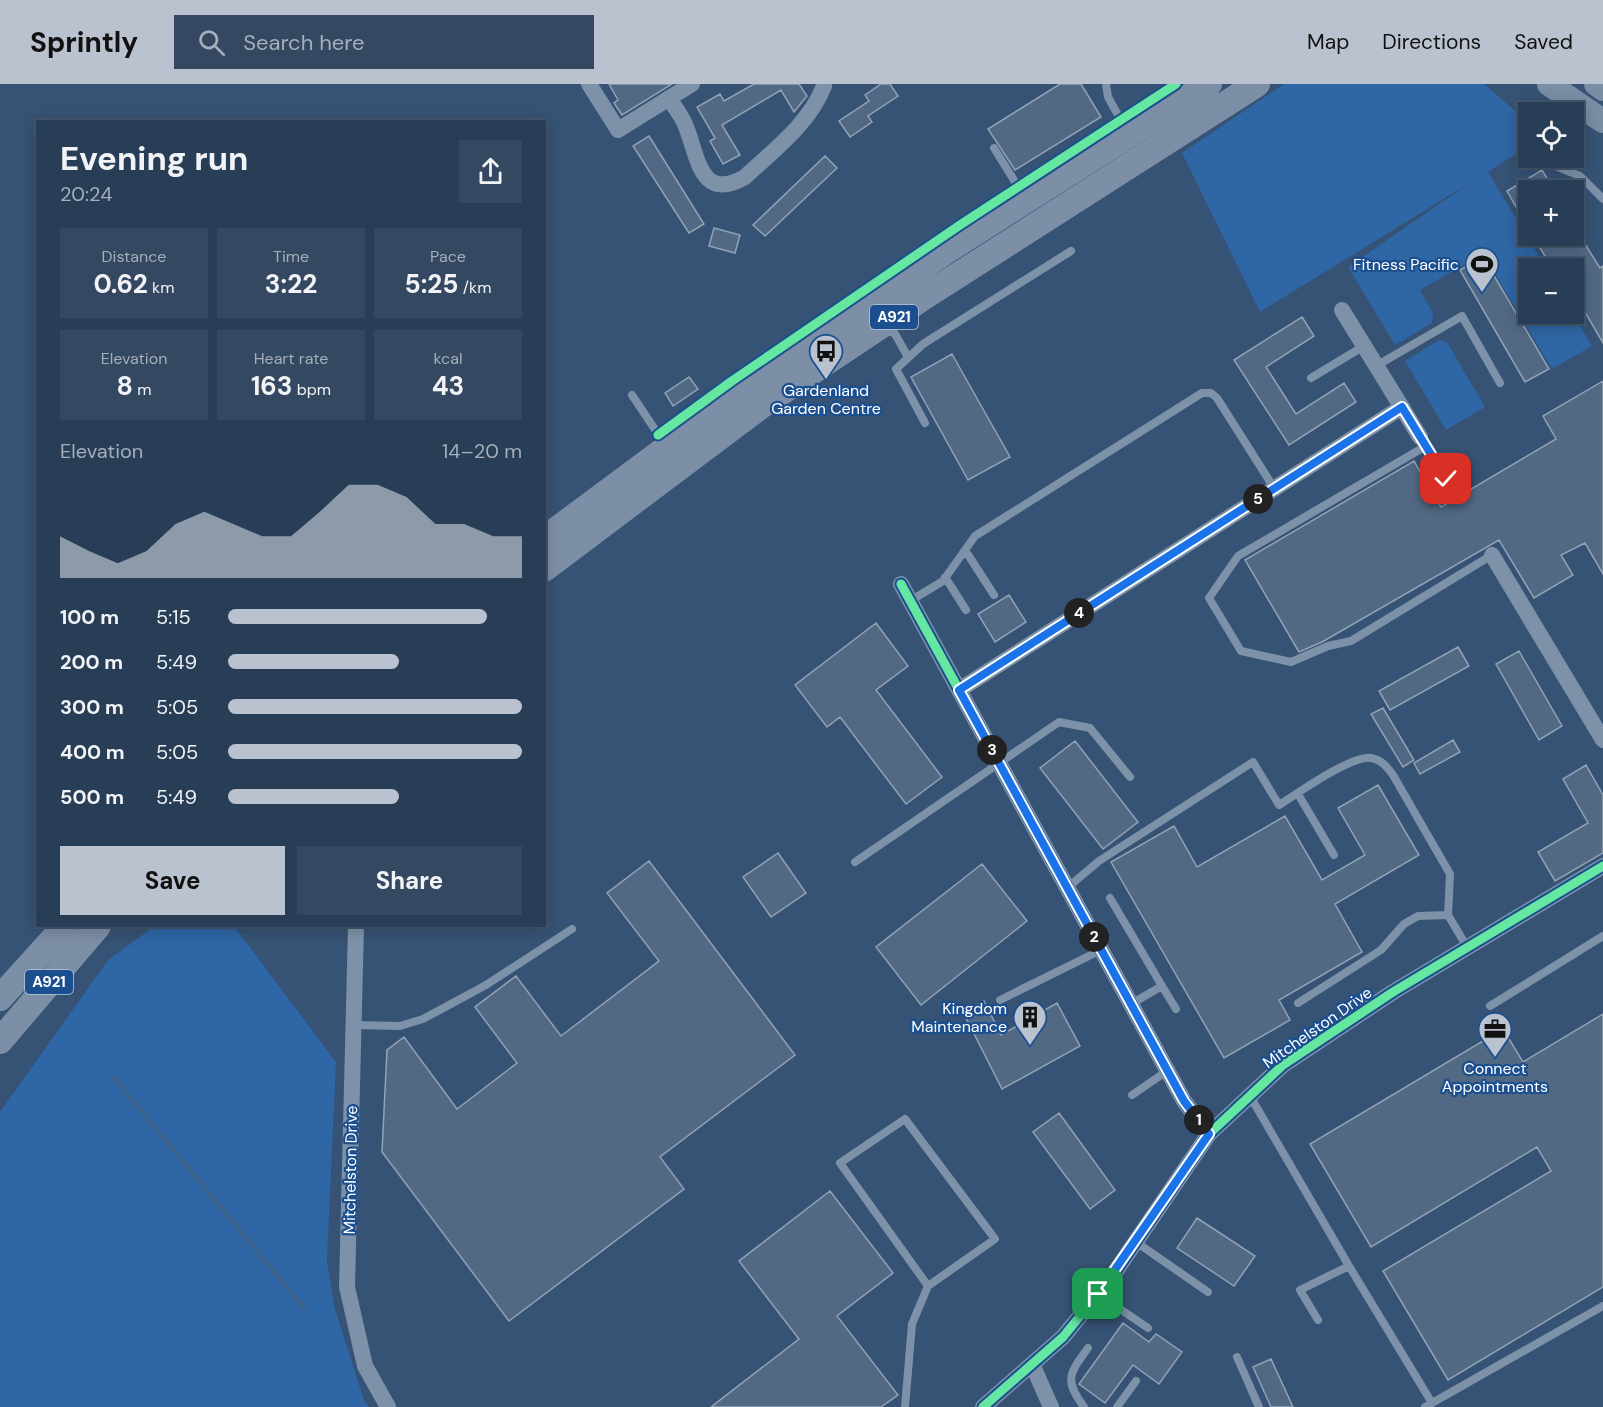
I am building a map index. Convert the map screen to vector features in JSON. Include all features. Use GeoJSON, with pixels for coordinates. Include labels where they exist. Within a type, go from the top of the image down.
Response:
{"type":"FeatureCollection","features":[{"type":"Feature","properties":{"kind":"main road","name":"A921"},"geometry":{"type":"LineString","coordinates":[[546,537],[786,359],[1209,84]]}},
{"type":"Feature","properties":{"kind":"main road","name":"A921"},"geometry":{"type":"LineString","coordinates":[[546,567],[640,494],[760,406],[893,329],[919,301],[1257,84]]}},
{"type":"Feature","properties":{"kind":"main road"},"geometry":{"type":"LineString","coordinates":[[1549,84],[1603,121]]}},
{"type":"Feature","properties":{"kind":"main road"},"geometry":{"type":"LineString","coordinates":[[1596,84],[1603,89]]}},
{"type":"Feature","properties":{"kind":"main road","name":"A921"},"geometry":{"type":"LineString","coordinates":[[0,998],[64,927]]}},
{"type":"Feature","properties":{"kind":"main road","name":"A921"},"geometry":{"type":"LineString","coordinates":[[0,1041],[97,927]]}},
{"type":"Feature","properties":{"kind":"street"},"geometry":{"type":"LineString","coordinates":[[590,84],[618,130],[693,84]]}},
{"type":"Feature","properties":{"kind":"street"},"geometry":{"type":"LineString","coordinates":[[669,98],[683,122],[704,175],[711,182],[722,185],[734,184],[745,177],[804,121],[828,85]]}},
{"type":"Feature","properties":{"kind":"street"},"geometry":{"type":"LineString","coordinates":[[1342,310],[1423,441]]}},
{"type":"Feature","properties":{"kind":"street"},"geometry":{"type":"LineString","coordinates":[[959,690],[1402,407]]}},
{"type":"Feature","properties":{"kind":"street"},"geometry":{"type":"LineString","coordinates":[[1492,555],[1603,740]]}},
{"type":"Feature","properties":{"kind":"street"},"geometry":{"type":"LineString","coordinates":[[901,584],[1167,1071],[1184,1101],[1209,1134]]}},
{"type":"Feature","properties":{"kind":"street","name":"Mitchelston Drive"},"geometry":{"type":"LineString","coordinates":[[983,1407],[1063,1337],[1136,1242],[1209,1134],[1283,1065],[1393,992],[1603,866]]}},
{"type":"Feature","properties":{"kind":"street","name":"Mitchelston Drive"},"geometry":{"type":"LineString","coordinates":[[356,927],[347,1287],[365,1366],[388,1407]]}},
{"type":"Feature","properties":{"kind":"street"},"geometry":{"type":"LineString","coordinates":[[1032,1364],[1051,1407]]}},
{"type":"Feature","properties":{"kind":"lane"},"geometry":{"type":"LineString","coordinates":[[1106,84],[1108,97],[1130,136]]}},
{"type":"Feature","properties":{"kind":"lane"},"geometry":{"type":"LineString","coordinates":[[994,148],[1026,201]]}},
{"type":"Feature","properties":{"kind":"lane"},"geometry":{"type":"LineString","coordinates":[[1560,168],[1580,176],[1603,199]]}},
{"type":"Feature","properties":{"kind":"lane"},"geometry":{"type":"LineString","coordinates":[[925,423],[896,369],[908,357],[1071,251]]}},
{"type":"Feature","properties":{"kind":"lane"},"geometry":{"type":"LineString","coordinates":[[1376,366],[1462,316],[1500,382]]}},
{"type":"Feature","properties":{"kind":"lane"},"geometry":{"type":"LineString","coordinates":[[893,329],[908,357]]}},
{"type":"Feature","properties":{"kind":"lane"},"geometry":{"type":"LineString","coordinates":[[1311,378],[1364,346]]}},
{"type":"Feature","properties":{"kind":"lane"},"geometry":{"type":"LineString","coordinates":[[910,601],[945,577],[975,536],[1202,393],[1210,393],[1217,398],[1274,488]]}},
{"type":"Feature","properties":{"kind":"lane"},"geometry":{"type":"LineString","coordinates":[[632,395],[666,446]]}},
{"type":"Feature","properties":{"kind":"lane"},"geometry":{"type":"LineString","coordinates":[[1446,479],[1423,441],[1238,556],[1209,598],[1241,651],[1291,662],[1328,646],[1351,641],[1492,555]]}},
{"type":"Feature","properties":{"kind":"lane"},"geometry":{"type":"LineString","coordinates":[[965,549],[994,595]]}},
{"type":"Feature","properties":{"kind":"lane"},"geometry":{"type":"LineString","coordinates":[[945,577],[966,610]]}},
{"type":"Feature","properties":{"kind":"lane"},"geometry":{"type":"LineString","coordinates":[[855,862],[1059,722],[1090,728],[1130,777]]}},
{"type":"Feature","properties":{"kind":"lane"},"geometry":{"type":"LineString","coordinates":[[1067,888],[1099,861],[1253,762],[1279,806],[1355,761],[1370,758],[1384,763],[1393,775],[1450,874],[1448,915],[1467,947]]}},
{"type":"Feature","properties":{"kind":"lane"},"geometry":{"type":"LineString","coordinates":[[1298,794],[1334,855]]}},
{"type":"Feature","properties":{"kind":"lane"},"geometry":{"type":"LineString","coordinates":[[1110,898],[1176,1010]]}},
{"type":"Feature","properties":{"kind":"lane"},"geometry":{"type":"LineString","coordinates":[[1298,1003],[1381,950],[1411,920],[1432,914],[1448,915]]}},
{"type":"Feature","properties":{"kind":"lane"},"geometry":{"type":"LineString","coordinates":[[354,1025],[400,1026],[423,1019],[486,985],[572,929]]}},
{"type":"Feature","properties":{"kind":"lane"},"geometry":{"type":"LineString","coordinates":[[1490,1006],[1603,936]]}},
{"type":"Feature","properties":{"kind":"lane"},"geometry":{"type":"LineString","coordinates":[[1000,1000],[1101,950]]}},
{"type":"Feature","properties":{"kind":"lane"},"geometry":{"type":"LineString","coordinates":[[1131,1004],[1162,986]]}},
{"type":"Feature","properties":{"kind":"lane"},"geometry":{"type":"LineString","coordinates":[[1132,1095],[1167,1071]]}},
{"type":"Feature","properties":{"kind":"lane"},"geometry":{"type":"LineString","coordinates":[[1250,1096],[1429,1405],[1603,1305]]}},
{"type":"Feature","properties":{"kind":"lane"},"geometry":{"type":"LineString","coordinates":[[906,1407],[912,1324],[928,1286],[995,1239],[905,1119],[840,1163],[928,1286]]}},
{"type":"Feature","properties":{"kind":"lane"},"geometry":{"type":"LineString","coordinates":[[1136,1242],[1208,1292]]}},
{"type":"Feature","properties":{"kind":"lane"},"geometry":{"type":"LineString","coordinates":[[1318,1320],[1300,1290],[1348,1266]]}},
{"type":"Feature","properties":{"kind":"lane"},"geometry":{"type":"LineString","coordinates":[[1098,1294],[1148,1328]]}},
{"type":"Feature","properties":{"kind":"lane"},"geometry":{"type":"LineString","coordinates":[[1084,1407],[1070,1378],[1073,1369],[1088,1348]]}},
{"type":"Feature","properties":{"kind":"lane"},"geometry":{"type":"LineString","coordinates":[[1237,1357],[1259,1407]]}},
{"type":"Feature","properties":{"kind":"lane"},"geometry":{"type":"LineString","coordinates":[[1117,1407],[1136,1381]]}},
{"type":"Feature","properties":{"kind":"shaded area"},"geometry":{"type":"Polygon","coordinates":[[[1284,84],[1484,84],[1518,113],[1518,152],[1488,172],[1518,222],[1518,246],[1533,246],[1540,258],[1518,258],[1518,312],[1483,254],[1420,290],[1433,313],[1432,323],[1395,345],[1348,267],[1471,182],[1260,312],[1182,153],[1284,84]]]}},
{"type":"Feature","properties":{"kind":"shaded area"},"geometry":{"type":"Polygon","coordinates":[[[1525,324],[1579,324],[1592,346],[1552,369],[1525,324]]]}},
{"type":"Feature","properties":{"kind":"shaded area"},"geometry":{"type":"Polygon","coordinates":[[[1439,340],[1447,342],[1485,407],[1446,430],[1405,361],[1439,340]]]}},
{"type":"Feature","properties":{"kind":"shaded area"},"geometry":{"type":"Polygon","coordinates":[[[154,927],[235,927],[336,1062],[327,1260],[334,1306],[364,1400],[369,1407],[0,1407],[0,1112],[108,960],[154,927]]]}},
{"type":"Feature","properties":{"kind":"building"},"geometry":{"type":"Polygon","coordinates":[[[609,84],[672,84],[622,115],[614,103],[618,100],[609,84]]]}},
{"type":"Feature","properties":{"kind":"building"},"geometry":{"type":"Polygon","coordinates":[[[754,84],[799,84],[807,96],[794,112],[781,90],[722,125],[740,155],[723,164],[710,141],[715,138],[697,107],[720,94],[724,101],[754,84]]]}},
{"type":"Feature","properties":{"kind":"building"},"geometry":{"type":"Polygon","coordinates":[[[881,84],[890,84],[898,96],[868,116],[872,122],[850,137],[839,121],[869,101],[865,95],[881,84]]]}},
{"type":"Feature","properties":{"kind":"building"},"geometry":{"type":"Polygon","coordinates":[[[1060,84],[1081,84],[1101,117],[1015,170],[988,129],[1060,84]]]}},
{"type":"Feature","properties":{"kind":"building"},"geometry":{"type":"Polygon","coordinates":[[[649,136],[704,224],[689,233],[633,146],[649,136]]]}},
{"type":"Feature","properties":{"kind":"building"},"geometry":{"type":"Polygon","coordinates":[[[825,156],[837,168],[765,236],[753,225],[825,156]]]}},
{"type":"Feature","properties":{"kind":"building"},"geometry":{"type":"Polygon","coordinates":[[[1542,170],[1548,180],[1525,180],[1542,170]]]}},
{"type":"Feature","properties":{"kind":"building"},"geometry":{"type":"Polygon","coordinates":[[[1518,184],[1518,210],[1507,191],[1518,184]]]}},
{"type":"Feature","properties":{"kind":"building"},"geometry":{"type":"Polygon","coordinates":[[[714,228],[740,235],[735,253],[709,246],[714,228]]]}},
{"type":"Feature","properties":{"kind":"building"},"geometry":{"type":"Polygon","coordinates":[[[1584,242],[1600,268],[1603,266],[1603,343],[1584,310],[1584,258],[1546,258],[1539,246],[1584,246],[1584,242]]]}},
{"type":"Feature","properties":{"kind":"building"},"geometry":{"type":"Polygon","coordinates":[[[1483,257],[1518,316],[1518,324],[1522,324],[1549,369],[1525,382],[1460,270],[1483,257]]]}},
{"type":"Feature","properties":{"kind":"building"},"geometry":{"type":"Polygon","coordinates":[[[1302,317],[1314,336],[1266,367],[1296,414],[1344,383],[1356,402],[1289,445],[1234,360],[1302,317]]]}},
{"type":"Feature","properties":{"kind":"building"},"geometry":{"type":"Polygon","coordinates":[[[952,354],[1010,457],[968,480],[911,377],[952,354]]]}},
{"type":"Feature","properties":{"kind":"building"},"geometry":{"type":"Polygon","coordinates":[[[689,377],[698,389],[673,406],[665,393],[689,377]]]}},
{"type":"Feature","properties":{"kind":"building"},"geometry":{"type":"Polygon","coordinates":[[[1603,381],[1603,574],[1585,543],[1561,555],[1573,575],[1534,598],[1499,540],[1322,642],[1299,652],[1245,560],[1414,461],[1441,507],[1556,439],[1543,416],[1603,381]]]}},
{"type":"Feature","properties":{"kind":"building"},"geometry":{"type":"Polygon","coordinates":[[[1009,595],[1026,622],[995,642],[978,614],[1009,595]]]}},
{"type":"Feature","properties":{"kind":"building"},"geometry":{"type":"Polygon","coordinates":[[[876,623],[908,666],[876,690],[942,777],[906,804],[840,717],[827,727],[795,685],[876,623]]]}},
{"type":"Feature","properties":{"kind":"building"},"geometry":{"type":"Polygon","coordinates":[[[1458,647],[1469,666],[1390,710],[1379,691],[1458,647]]]}},
{"type":"Feature","properties":{"kind":"building"},"geometry":{"type":"Polygon","coordinates":[[[1519,651],[1562,726],[1539,740],[1496,664],[1519,651]]]}},
{"type":"Feature","properties":{"kind":"building"},"geometry":{"type":"Polygon","coordinates":[[[1383,708],[1414,760],[1403,767],[1371,714],[1383,708]]]}},
{"type":"Feature","properties":{"kind":"building"},"geometry":{"type":"Polygon","coordinates":[[[1453,740],[1460,752],[1420,774],[1414,763],[1453,740]]]}},
{"type":"Feature","properties":{"kind":"building"},"geometry":{"type":"Polygon","coordinates":[[[1075,741],[1138,822],[1103,849],[1040,768],[1075,741]]]}},
{"type":"Feature","properties":{"kind":"building"},"geometry":{"type":"Polygon","coordinates":[[[1586,765],[1603,795],[1603,853],[1555,881],[1538,852],[1588,823],[1563,779],[1586,765]]]}},
{"type":"Feature","properties":{"kind":"building"},"geometry":{"type":"Polygon","coordinates":[[[1378,785],[1419,855],[1335,904],[1362,952],[1279,1000],[1290,1020],[1224,1058],[1111,862],[1174,826],[1197,867],[1285,816],[1322,880],[1365,855],[1338,808],[1378,785]]]}},
{"type":"Feature","properties":{"kind":"building"},"geometry":{"type":"Polygon","coordinates":[[[778,853],[806,893],[771,917],[743,877],[778,853]]]}},
{"type":"Feature","properties":{"kind":"building"},"geometry":{"type":"Polygon","coordinates":[[[649,861],[795,1055],[660,1157],[684,1189],[509,1321],[382,1152],[387,1050],[404,1037],[457,1109],[517,1063],[475,1007],[516,976],[561,1036],[659,961],[607,893],[649,861]]]}},
{"type":"Feature","properties":{"kind":"building"},"geometry":{"type":"Polygon","coordinates":[[[982,864],[1027,921],[921,1005],[876,947],[982,864]]]}},
{"type":"Feature","properties":{"kind":"building","name":"Kingdom Maintenance"},"geometry":{"type":"Polygon","coordinates":[[[984,1001],[1001,1035],[1057,1003],[1080,1046],[1002,1089],[963,1012],[984,1001]]]}},
{"type":"Feature","properties":{"kind":"building"},"geometry":{"type":"Polygon","coordinates":[[[1603,1014],[1603,1287],[1448,1380],[1383,1271],[1551,1171],[1537,1147],[1371,1247],[1310,1144],[1503,1029],[1523,1062],[1603,1014]]]}},
{"type":"Feature","properties":{"kind":"building"},"geometry":{"type":"Polygon","coordinates":[[[1059,1113],[1115,1190],[1090,1209],[1033,1132],[1059,1113]]]}},
{"type":"Feature","properties":{"kind":"building"},"geometry":{"type":"Polygon","coordinates":[[[830,1191],[893,1273],[837,1316],[898,1395],[881,1407],[711,1407],[799,1339],[739,1261],[830,1191]]]}},
{"type":"Feature","properties":{"kind":"building"},"geometry":{"type":"Polygon","coordinates":[[[1197,1218],[1255,1256],[1234,1286],[1177,1248],[1197,1218]]]}},
{"type":"Feature","properties":{"kind":"building"},"geometry":{"type":"Polygon","coordinates":[[[1123,1323],[1149,1342],[1156,1334],[1182,1352],[1159,1384],[1133,1365],[1105,1403],[1079,1384],[1123,1323]]]}},
{"type":"Feature","properties":{"kind":"building"},"geometry":{"type":"Polygon","coordinates":[[[1271,1359],[1293,1407],[1271,1407],[1253,1367],[1271,1359]]]}},
{"type":"Feature","properties":{"kind":"waterway"},"geometry":{"type":"LineString","coordinates":[[114,1078],[304,1308]]}},
{"type":"Feature","properties":{"kind":"cycle path"},"geometry":{"type":"LineString","coordinates":[[658,435],[732,381],[960,225],[1176,84]]}},
{"type":"Feature","properties":{"kind":"cycle path"},"geometry":{"type":"LineString","coordinates":[[901,584],[1184,1101],[1209,1134]]}},
{"type":"Feature","properties":{"kind":"cycle path"},"geometry":{"type":"LineString","coordinates":[[983,1407],[1063,1337],[1111,1278],[1209,1134],[1283,1065],[1393,992],[1603,866]]}},
{"type":"Feature","properties":{"kind":"place","name":"Fitness Pacific"},"geometry":{"type":"Point","coordinates":[1482,293]}},
{"type":"Feature","properties":{"kind":"place","name":"Gardenland Garden Centre"},"geometry":{"type":"Point","coordinates":[826,380]}},
{"type":"Feature","properties":{"kind":"place","name":"Kingdom Maintenance"},"geometry":{"type":"Point","coordinates":[1030,1046]}},
{"type":"Feature","properties":{"kind":"place","name":"Connect Appointments"},"geometry":{"type":"Point","coordinates":[1495,1058]}},
{"type":"Feature","properties":{"kind":"route"},"geometry":{"type":"LineString","coordinates":[[1098,1294],[1209,1134],[1184,1101],[959,690],[1402,407],[1446,479]]}}]}
